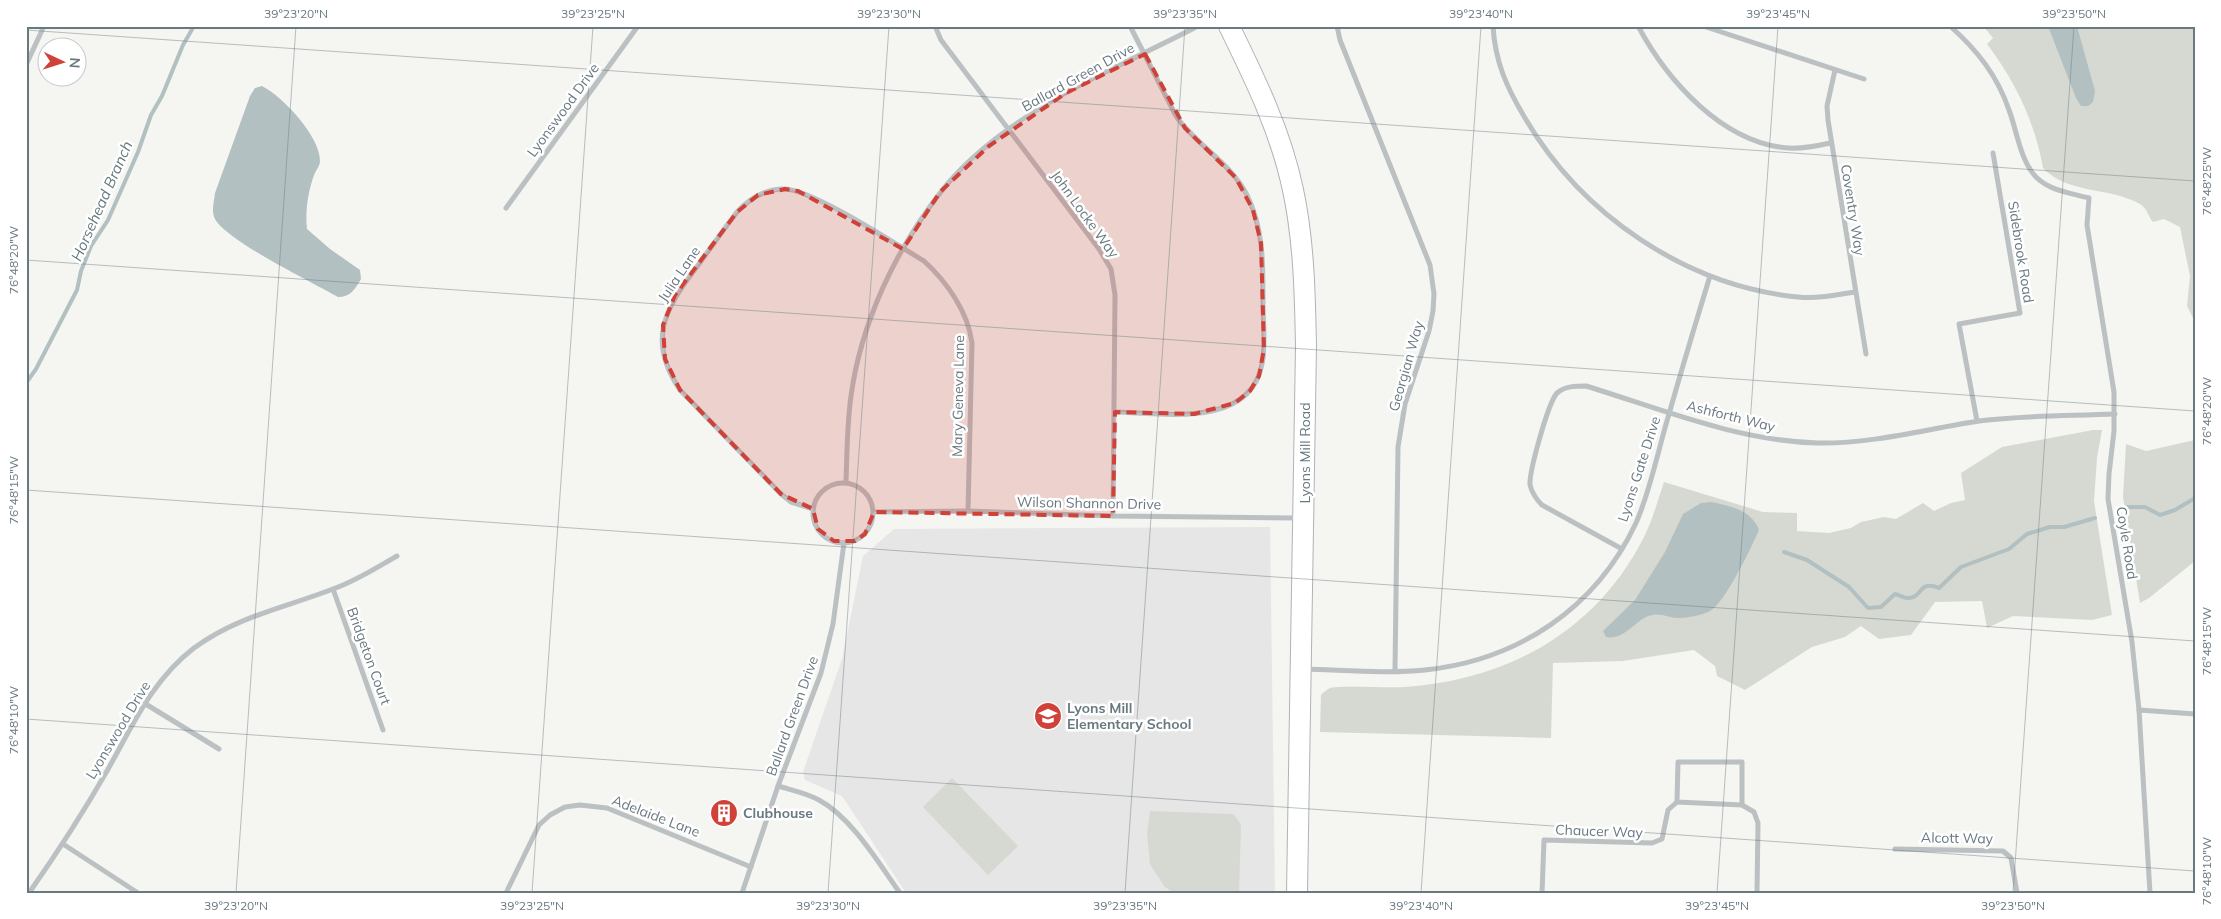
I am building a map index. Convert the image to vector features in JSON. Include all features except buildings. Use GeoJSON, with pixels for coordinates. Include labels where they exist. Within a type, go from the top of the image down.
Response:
{"type":"FeatureCollection","features":[{"type":"Feature","properties":{"kind":"main road","name":"Lyons Mill Road"},"geometry":{"type":"LineString","coordinates":[[1229,26],[1252,73],[1277,136],[1293,190],[1299,226],[1306,337],[1297,893]]}},
{"type":"Feature","properties":{"kind":"street"},"geometry":{"type":"LineString","coordinates":[[26,65],[44,26]]}},
{"type":"Feature","properties":{"kind":"street","name":"Lyonswood Drive"},"geometry":{"type":"LineString","coordinates":[[506,208],[638,26]]}},
{"type":"Feature","properties":{"kind":"street","name":"John Locke Way"},"geometry":{"type":"LineString","coordinates":[[935,26],[941,40],[1103,254],[1111,269],[1115,295],[1113,516]]}},
{"type":"Feature","properties":{"kind":"street"},"geometry":{"type":"LineString","coordinates":[[1115,412],[1194,414],[1217,411],[1235,403],[1250,391],[1259,376],[1262,364],[1263,261],[1260,234],[1253,210],[1236,178],[1180,122],[1167,101],[1130,26]]}},
{"type":"Feature","properties":{"kind":"street","name":"Ballard Green Drive"},"geometry":{"type":"LineString","coordinates":[[846,482],[851,395],[870,319],[885,283],[903,249],[940,192],[973,158],[1009,130],[1066,93],[1198,26]]}},
{"type":"Feature","properties":{"kind":"street","name":"Georgian Way"},"geometry":{"type":"LineString","coordinates":[[1337,26],[1430,265],[1433,280],[1433,310],[1429,331],[1405,404],[1398,447],[1394,670]]}},
{"type":"Feature","properties":{"kind":"street"},"geometry":{"type":"LineString","coordinates":[[1492,26],[1497,60],[1513,98],[1547,153],[1586,196],[1631,234],[1710,276],[1769,292],[1800,297],[1818,297],[1855,292]]}},
{"type":"Feature","properties":{"kind":"street"},"geometry":{"type":"LineString","coordinates":[[1638,26],[1664,69],[1680,88],[1724,124],[1748,137],[1770,145],[1798,148],[1830,143]]}},
{"type":"Feature","properties":{"kind":"street"},"geometry":{"type":"LineString","coordinates":[[1703,26],[1864,79]]}},
{"type":"Feature","properties":{"kind":"street","name":"Coyle Road"},"geometry":{"type":"LineString","coordinates":[[1950,26],[1981,56],[1997,80],[2024,154],[2036,177],[2056,189],[2089,198],[2087,225],[2110,368],[2115,414],[2108,499],[2132,642],[2139,710],[2150,893]]}},
{"type":"Feature","properties":{"kind":"street","name":"Coventry Way"},"geometry":{"type":"LineString","coordinates":[[1835,70],[1827,106],[1830,143],[1866,354]]}},
{"type":"Feature","properties":{"kind":"street","name":"Sidebrook Road"},"geometry":{"type":"LineString","coordinates":[[1977,421],[1960,324],[2020,314],[1993,153]]}},
{"type":"Feature","properties":{"kind":"street","name":"Julia Lane"},"geometry":{"type":"LineString","coordinates":[[814,509],[791,502],[781,494],[680,390],[671,377],[662,345],[663,325],[668,310],[675,295],[737,212],[746,202],[771,190],[785,189],[811,196],[903,249]]}},
{"type":"Feature","properties":{"kind":"street","name":"Mary Geneva Lane"},"geometry":{"type":"LineString","coordinates":[[903,249],[934,270],[966,318],[970,328],[972,343],[968,511]]}},
{"type":"Feature","properties":{"kind":"street","name":"Lyons Gate Drive"},"geometry":{"type":"LineString","coordinates":[[1301,669],[1425,670],[1460,664],[1489,656],[1520,644],[1571,610],[1608,572],[1636,521],[1646,494],[1710,276]]}},
{"type":"Feature","properties":{"kind":"street","name":"Ashforth Way"},"geometry":{"type":"LineString","coordinates":[[1622,549],[1542,505],[1534,496],[1530,474],[1550,406],[1556,395],[1563,389],[1573,386],[1586,386],[1669,412],[1767,438],[1818,443],[1845,443],[2003,418],[2115,414]]}},
{"type":"Feature","properties":{"kind":"street"},"geometry":{"type":"LineString","coordinates":[[846,482],[857,485],[866,492],[872,501],[874,512],[872,524],[865,534],[855,541],[844,543],[834,541],[821,532],[814,519],[814,509],[817,498],[824,489],[834,484],[846,482]]}},
{"type":"Feature","properties":{"kind":"street","name":"Wilson Shannon Drive"},"geometry":{"type":"LineString","coordinates":[[874,512],[968,511],[1113,516],[1304,518]]}},
{"type":"Feature","properties":{"kind":"street","name":"Ballard Green Drive"},"geometry":{"type":"LineString","coordinates":[[742,893],[778,786],[821,673],[829,646],[844,543]]}},
{"type":"Feature","properties":{"kind":"street","name":"Lyonswood Drive"},"geometry":{"type":"LineString","coordinates":[[29,893],[63,844],[108,770],[144,703],[176,664],[194,648],[215,635],[259,613],[333,589],[367,574],[397,556]]}},
{"type":"Feature","properties":{"kind":"street","name":"Bridgeton Court"},"geometry":{"type":"LineString","coordinates":[[333,589],[383,730]]}},
{"type":"Feature","properties":{"kind":"street"},"geometry":{"type":"LineString","coordinates":[[144,703],[220,749]]}},
{"type":"Feature","properties":{"kind":"street"},"geometry":{"type":"LineString","coordinates":[[2139,710],[2195,714]]}},
{"type":"Feature","properties":{"kind":"street"},"geometry":{"type":"LineString","coordinates":[[1742,805],[1742,762],[1678,762],[1677,802],[1742,805],[1754,812],[1758,823],[1757,893]]}},
{"type":"Feature","properties":{"kind":"street"},"geometry":{"type":"LineString","coordinates":[[778,786],[817,799],[842,817],[900,893]]}},
{"type":"Feature","properties":{"kind":"street","name":"Chaucer Way"},"geometry":{"type":"LineString","coordinates":[[1542,893],[1544,840],[1656,842],[1662,839],[1665,833],[1668,810],[1677,802]]}},
{"type":"Feature","properties":{"kind":"street","name":"Adelaide Lane"},"geometry":{"type":"LineString","coordinates":[[506,893],[539,825],[550,815],[565,807],[580,805],[607,808],[752,867]]}},
{"type":"Feature","properties":{"kind":"street"},"geometry":{"type":"LineString","coordinates":[[63,844],[138,893]]}},
{"type":"Feature","properties":{"kind":"street","name":"Alcott Way"},"geometry":{"type":"LineString","coordinates":[[1895,849],[2003,851],[2011,858],[2017,893]]}},
{"type":"Feature","properties":{"kind":"highlighted area"},"geometry":{"type":"Polygon","coordinates":[[[1145,54],[1185,128],[1236,178],[1253,210],[1261,243],[1264,349],[1259,376],[1250,391],[1235,403],[1194,414],[1115,412],[1113,516],[874,512],[865,534],[855,541],[834,541],[818,529],[813,509],[781,494],[680,390],[665,359],[663,325],[675,295],[737,212],[758,195],[785,189],[798,191],[903,249],[940,192],[989,146],[1066,93],[1145,54]]]}},
{"type":"Feature","properties":{"kind":"shaded area"},"geometry":{"type":"Polygon","coordinates":[[[1983,26],[2195,26],[2195,322],[2187,306],[2190,276],[2180,227],[2164,219],[2153,222],[2140,204],[2116,195],[2064,182],[2043,168],[2029,118],[2015,87],[1987,44],[1993,38],[1983,26]]]}},
{"type":"Feature","properties":{"kind":"shaded area"},"geometry":{"type":"Polygon","coordinates":[[[2048,26],[2077,26],[2095,91],[2093,102],[2088,106],[2081,106],[2076,98],[2048,26]]]}},
{"type":"Feature","properties":{"kind":"shaded area"},"geometry":{"type":"Polygon","coordinates":[[[262,86],[271,91],[290,108],[314,140],[320,163],[312,181],[306,215],[307,229],[330,249],[360,270],[361,279],[355,289],[346,296],[338,297],[271,261],[236,238],[215,219],[213,210],[215,193],[250,96],[255,88],[262,86]]]}},
{"type":"Feature","properties":{"kind":"shaded area"},"geometry":{"type":"Polygon","coordinates":[[[2093,430],[2102,430],[2097,458],[2094,501],[2112,615],[2092,620],[2013,616],[1987,628],[1982,601],[1935,602],[1911,635],[1879,639],[1861,626],[1845,637],[1812,647],[1745,690],[1717,676],[1715,666],[1694,650],[1623,661],[1553,663],[1551,738],[1320,732],[1321,695],[1330,688],[1405,687],[1443,682],[1480,674],[1514,661],[1546,644],[1576,623],[1602,598],[1625,569],[1648,529],[1664,482],[1763,512],[1797,513],[1797,531],[1829,533],[1851,528],[1861,522],[1884,517],[1896,519],[1923,503],[1934,511],[1951,503],[1965,500],[1961,473],[2002,447],[2093,430]]]}},
{"type":"Feature","properties":{"kind":"shaded area"},"geometry":{"type":"Polygon","coordinates":[[[2195,440],[2195,561],[2140,603],[2123,497],[2126,444],[2146,451],[2195,440]]]}},
{"type":"Feature","properties":{"kind":"shaded area"},"geometry":{"type":"Polygon","coordinates":[[[1711,502],[1733,507],[1746,513],[1756,523],[1759,530],[1723,598],[1710,611],[1703,614],[1680,618],[1653,615],[1641,620],[1619,636],[1606,637],[1603,631],[1635,600],[1665,552],[1683,514],[1701,503],[1711,502]]]}},
{"type":"Feature","properties":{"kind":"shaded area","name":"Lyons Mill Elementary School"},"geometry":{"type":"Polygon","coordinates":[[[1270,527],[1275,893],[906,893],[842,796],[805,780],[803,772],[842,659],[863,556],[894,529],[1270,527]]]}},
{"type":"Feature","properties":{"kind":"shaded area"},"geometry":{"type":"Polygon","coordinates":[[[952,778],[1018,846],[988,875],[923,807],[952,778]]]}},
{"type":"Feature","properties":{"kind":"shaded area"},"geometry":{"type":"Polygon","coordinates":[[[1150,811],[1233,814],[1241,824],[1239,893],[1173,893],[1164,886],[1150,864],[1147,833],[1150,811]]]}},
{"type":"Feature","properties":{"kind":"waterway","name":"Horsehead Branch"},"geometry":{"type":"LineString","coordinates":[[26,383],[36,369],[77,290],[81,271],[91,246],[108,220],[138,152],[151,115],[162,96],[183,45],[194,26]]}},
{"type":"Feature","properties":{"kind":"waterway"},"geometry":{"type":"LineString","coordinates":[[2127,507],[2145,507],[2160,515],[2175,510],[2195,498]]}},
{"type":"Feature","properties":{"kind":"waterway"},"geometry":{"type":"LineString","coordinates":[[1784,552],[1807,560],[1849,587],[1868,608],[1881,607],[1895,594],[1906,598],[1916,596],[1927,586],[1939,588],[1961,567],[2009,549],[2027,534],[2050,527],[2064,527],[2095,518]]}},
{"type":"Feature","properties":{"kind":"place","name":"Lyons Mill Elementary School"},"geometry":{"type":"Point","coordinates":[1048,716]}},
{"type":"Feature","properties":{"kind":"place","name":"Clubhouse"},"geometry":{"type":"Point","coordinates":[724,813]}}]}
